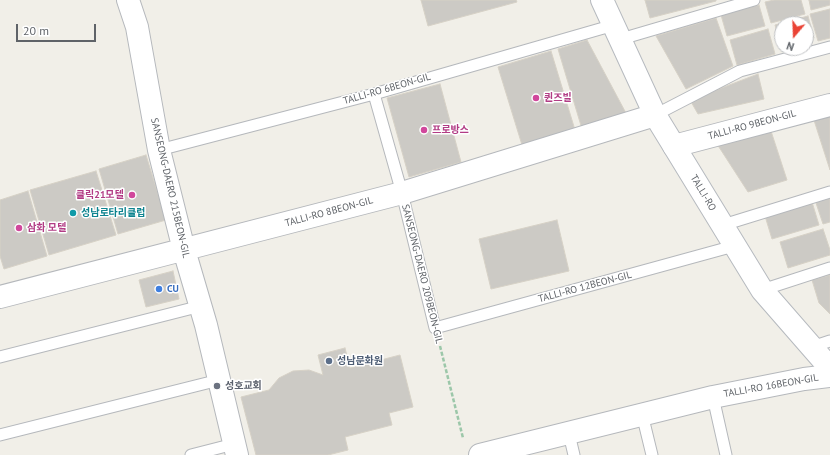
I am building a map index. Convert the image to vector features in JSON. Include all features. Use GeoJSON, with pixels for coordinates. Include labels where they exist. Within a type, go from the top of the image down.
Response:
{"type":"FeatureCollection","features":[{"type":"Feature","properties":{"kind":"street","name":"SANSEONG-DAERO 215BEON-GIL"},"geometry":{"type":"LineString","coordinates":[[128,0],[137,27],[159,150],[184,250],[201,306],[236,450]]}},
{"type":"Feature","properties":{"kind":"street","name":"TALLI-RO"},"geometry":{"type":"LineString","coordinates":[[602,0],[655,115],[734,246],[762,290],[821,344],[830,368]]}},
{"type":"Feature","properties":{"kind":"street","name":"TALLI-RO 9BEON-GIL"},"geometry":{"type":"LineString","coordinates":[[674,146],[830,104]]}},
{"type":"Feature","properties":{"kind":"street","name":"TALLI-RO 8BEON-GIL"},"geometry":{"type":"LineString","coordinates":[[0,297],[402,193],[655,115]]}},
{"type":"Feature","properties":{"kind":"street","name":"TALLI-RO 16BEON-GIL"},"geometry":{"type":"LineString","coordinates":[[482,455],[713,397],[830,376]]}},
{"type":"Feature","properties":{"kind":"lane","name":"TALLI-RO 6BEON-GIL"},"geometry":{"type":"LineString","coordinates":[[159,150],[617,32],[754,0]]}},
{"type":"Feature","properties":{"kind":"lane"},"geometry":{"type":"LineString","coordinates":[[655,115],[740,71],[830,47]]}},
{"type":"Feature","properties":{"kind":"lane","name":"SANSEONG-DAERO 209BEON-GIL"},"geometry":{"type":"LineString","coordinates":[[374,94],[402,193],[435,328]]}},
{"type":"Feature","properties":{"kind":"lane"},"geometry":{"type":"LineString","coordinates":[[723,226],[830,192]]}},
{"type":"Feature","properties":{"kind":"lane","name":"TALLI-RO 12BEON-GIL"},"geometry":{"type":"LineString","coordinates":[[435,328],[734,246]]}},
{"type":"Feature","properties":{"kind":"lane"},"geometry":{"type":"LineString","coordinates":[[762,290],[830,268]]}},
{"type":"Feature","properties":{"kind":"lane"},"geometry":{"type":"LineString","coordinates":[[0,357],[201,306]]}},
{"type":"Feature","properties":{"kind":"lane"},"geometry":{"type":"LineString","coordinates":[[0,435],[219,380]]}},
{"type":"Feature","properties":{"kind":"lane","name":"TALLI-RO 16BEON-GIL"},"geometry":{"type":"LineString","coordinates":[[713,397],[726,455]]}},
{"type":"Feature","properties":{"kind":"lane"},"geometry":{"type":"LineString","coordinates":[[642,414],[652,455]]}},
{"type":"Feature","properties":{"kind":"lane"},"geometry":{"type":"LineString","coordinates":[[569,434],[574,455]]}},
{"type":"Feature","properties":{"kind":"lane","name":"SANSEONG-DAERO 215BEON-GIL"},"geometry":{"type":"LineString","coordinates":[[190,455],[236,450]]}},
{"type":"Feature","properties":{"kind":"path","name":"SANSEONG-DAERO 209BEON-GIL"},"geometry":{"type":"LineString","coordinates":[[435,328],[464,440]]}},
{"type":"Feature","properties":{"kind":"building"},"geometry":{"type":"Polygon","coordinates":[[[421,0],[516,0],[517,2],[428,26],[421,0]]]}},
{"type":"Feature","properties":{"kind":"building"},"geometry":{"type":"Polygon","coordinates":[[[645,0],[716,0],[716,1],[650,18],[645,0]]]}},
{"type":"Feature","properties":{"kind":"building"},"geometry":{"type":"Polygon","coordinates":[[[774,0],[801,0],[805,14],[797,16],[774,16],[774,22],[771,23],[765,2],[774,0]]]}},
{"type":"Feature","properties":{"kind":"building"},"geometry":{"type":"Polygon","coordinates":[[[809,0],[830,0],[830,5],[811,10],[809,0]]]}},
{"type":"Feature","properties":{"kind":"building"},"geometry":{"type":"Polygon","coordinates":[[[759,5],[765,26],[727,36],[721,15],[759,5]]]}},
{"type":"Feature","properties":{"kind":"building"},"geometry":{"type":"Polygon","coordinates":[[[830,9],[830,38],[818,41],[814,28],[814,16],[811,16],[810,14],[830,9]]]}},
{"type":"Feature","properties":{"kind":"building"},"geometry":{"type":"Polygon","coordinates":[[[716,18],[733,66],[686,89],[656,36],[716,18]]]}},
{"type":"Feature","properties":{"kind":"building"},"geometry":{"type":"Polygon","coordinates":[[[768,29],[774,54],[737,65],[730,40],[768,29]]]}},
{"type":"Feature","properties":{"kind":"building"},"geometry":{"type":"Polygon","coordinates":[[[587,40],[627,115],[582,129],[558,49],[587,40]]]}},
{"type":"Feature","properties":{"kind":"building","name":"퀸즈빌"},"geometry":{"type":"Polygon","coordinates":[[[551,51],[575,130],[522,145],[498,67],[551,51]]]}},
{"type":"Feature","properties":{"kind":"building"},"geometry":{"type":"Polygon","coordinates":[[[758,74],[764,99],[698,114],[690,100],[758,74]]]}},
{"type":"Feature","properties":{"kind":"building","name":"프로방스"},"geometry":{"type":"Polygon","coordinates":[[[440,84],[461,162],[409,177],[387,98],[440,84]]]}},
{"type":"Feature","properties":{"kind":"building"},"geometry":{"type":"Polygon","coordinates":[[[830,109],[830,170],[812,114],[830,109]]]}},
{"type":"Feature","properties":{"kind":"building"},"geometry":{"type":"Polygon","coordinates":[[[770,128],[787,180],[748,192],[717,144],[770,128]]]}},
{"type":"Feature","properties":{"kind":"building","name":"클릭21모텔"},"geometry":{"type":"Polygon","coordinates":[[[146,155],[166,220],[118,234],[99,169],[146,155]]]}},
{"type":"Feature","properties":{"kind":"building","name":"성남로타리클럽"},"geometry":{"type":"Polygon","coordinates":[[[96,171],[116,235],[49,255],[30,190],[96,171]]]}},
{"type":"Feature","properties":{"kind":"building","name":"삼화 모텔"},"geometry":{"type":"Polygon","coordinates":[[[28,191],[47,256],[4,269],[0,256],[0,200],[28,191]]]}},
{"type":"Feature","properties":{"kind":"building"},"geometry":{"type":"Polygon","coordinates":[[[830,196],[830,222],[823,224],[815,200],[830,196]]]}},
{"type":"Feature","properties":{"kind":"building"},"geometry":{"type":"Polygon","coordinates":[[[812,202],[819,225],[772,239],[765,216],[812,202]]]}},
{"type":"Feature","properties":{"kind":"building"},"geometry":{"type":"Polygon","coordinates":[[[557,220],[569,271],[491,289],[479,239],[557,220]]]}},
{"type":"Feature","properties":{"kind":"building"},"geometry":{"type":"Polygon","coordinates":[[[823,229],[830,250],[830,255],[788,268],[780,242],[823,229]]]}},
{"type":"Feature","properties":{"kind":"building","name":"CU"},"geometry":{"type":"Polygon","coordinates":[[[173,271],[179,299],[146,307],[139,280],[173,271]]]}},
{"type":"Feature","properties":{"kind":"building"},"geometry":{"type":"Polygon","coordinates":[[[830,275],[830,314],[819,303],[812,280],[830,275]]]}},
{"type":"Feature","properties":{"kind":"building"},"geometry":{"type":"Polygon","coordinates":[[[345,348],[350,368],[400,355],[413,407],[389,413],[392,425],[345,437],[348,450],[328,455],[256,455],[241,397],[269,390],[279,378],[293,371],[309,370],[323,375],[318,355],[345,348]]]}},
{"type":"Feature","properties":{"kind":"place","name":"퀸즈빌"},"geometry":{"type":"Point","coordinates":[536,98]}},
{"type":"Feature","properties":{"kind":"place","name":"프로방스"},"geometry":{"type":"Point","coordinates":[424,130]}},
{"type":"Feature","properties":{"kind":"place","name":"클릭21모텔"},"geometry":{"type":"Point","coordinates":[132,195]}},
{"type":"Feature","properties":{"kind":"place","name":"성남로타리클럽"},"geometry":{"type":"Point","coordinates":[73,213]}},
{"type":"Feature","properties":{"kind":"place","name":"삼화 모텔"},"geometry":{"type":"Point","coordinates":[19,228]}},
{"type":"Feature","properties":{"kind":"place","name":"CU"},"geometry":{"type":"Point","coordinates":[159,289]}},
{"type":"Feature","properties":{"kind":"place","name":"성남문화원"},"geometry":{"type":"Point","coordinates":[329,361]}},
{"type":"Feature","properties":{"kind":"place","name":"성호교회"},"geometry":{"type":"Point","coordinates":[217,386]}}]}
